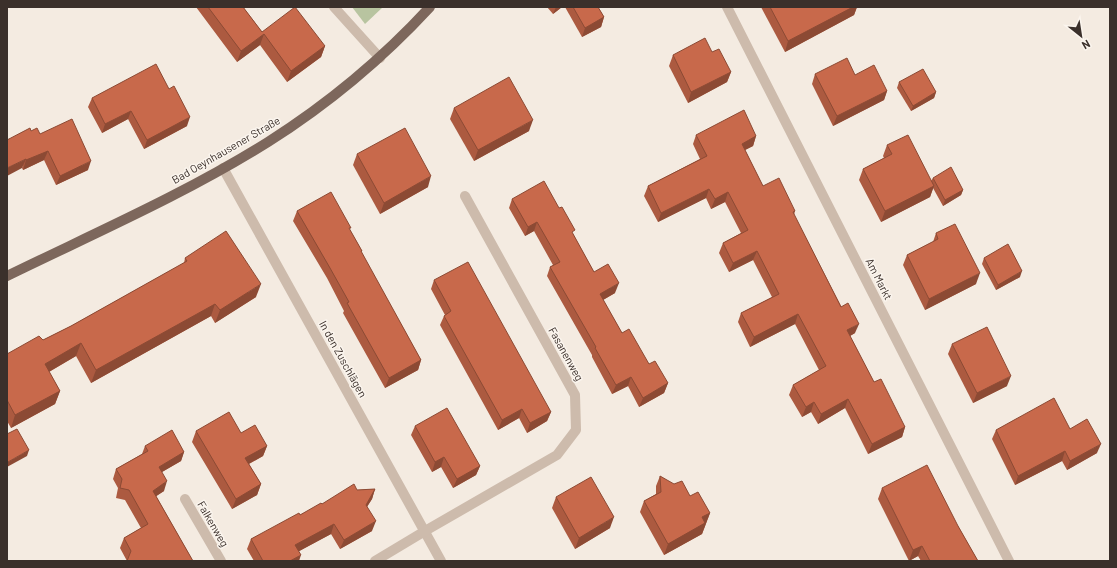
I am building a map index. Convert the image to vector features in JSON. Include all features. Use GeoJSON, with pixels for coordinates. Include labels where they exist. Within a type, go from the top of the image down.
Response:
{"type":"FeatureCollection","features":[{"type":"Feature","properties":{"kind":"main road","name":"Bad Oeynhausener Straße"},"geometry":{"type":"LineString","coordinates":[[7,276],[155,204],[268,142],[343,89],[380,58],[430,7]]}},
{"type":"Feature","properties":{"kind":"street"},"geometry":{"type":"LineString","coordinates":[[334,7],[380,58]]}},
{"type":"Feature","properties":{"kind":"street","name":"Am Markt"},"geometry":{"type":"LineString","coordinates":[[727,7],[1009,561]]}},
{"type":"Feature","properties":{"kind":"street","name":"In den Zuschlägen"},"geometry":{"type":"LineString","coordinates":[[223,168],[441,561]]}},
{"type":"Feature","properties":{"kind":"street","name":"Fasanenweg"},"geometry":{"type":"LineString","coordinates":[[425,531],[557,456],[576,430],[575,395],[465,196]]}},
{"type":"Feature","properties":{"kind":"street","name":"Falkenweg"},"geometry":{"type":"LineString","coordinates":[[185,499],[221,561]]}},
{"type":"Feature","properties":{"kind":"street"},"geometry":{"type":"LineString","coordinates":[[375,561],[425,531]]}},
{"type":"Feature","properties":{"kind":"green space"},"geometry":{"type":"Polygon","coordinates":[[[352,7],[383,7],[365,24],[352,7]]]}},
{"type":"Feature","properties":{"kind":"building"},"geometry":{"type":"Polygon","coordinates":[[[208,7],[243,7],[262,32],[295,7],[325,46],[291,71],[264,34],[241,51],[208,7]]]}},
{"type":"Feature","properties":{"kind":"building"},"geometry":{"type":"Polygon","coordinates":[[[573,7],[598,7],[604,17],[585,28],[573,7]]]}},
{"type":"Feature","properties":{"kind":"building"},"geometry":{"type":"Polygon","coordinates":[[[770,7],[853,7],[788,41],[770,7]]]}},
{"type":"Feature","properties":{"kind":"building"},"geometry":{"type":"Polygon","coordinates":[[[705,38],[712,52],[719,49],[731,72],[691,92],[673,55],[705,38]]]}},
{"type":"Feature","properties":{"kind":"building"},"geometry":{"type":"Polygon","coordinates":[[[847,58],[855,75],[874,65],[887,91],[837,116],[815,74],[847,58]]]}},
{"type":"Feature","properties":{"kind":"building"},"geometry":{"type":"Polygon","coordinates":[[[156,64],[169,89],[174,86],[190,117],[147,140],[131,111],[105,124],[92,98],[156,64]]]}},
{"type":"Feature","properties":{"kind":"building"},"geometry":{"type":"Polygon","coordinates":[[[923,69],[936,92],[913,106],[899,82],[923,69]]]}},
{"type":"Feature","properties":{"kind":"building"},"geometry":{"type":"Polygon","coordinates":[[[509,77],[533,120],[478,150],[454,108],[509,77]]]}},
{"type":"Feature","properties":{"kind":"building"},"geometry":{"type":"Polygon","coordinates":[[[744,110],[756,136],[742,144],[763,186],[779,178],[795,211],[793,212],[841,307],[848,303],[859,324],[847,330],[874,382],[881,379],[905,427],[872,444],[848,399],[821,414],[814,402],[806,407],[793,385],[826,366],[798,314],[754,337],[741,313],[779,294],[757,251],[733,263],[723,243],[748,230],[728,192],[715,199],[709,189],[661,213],[648,186],[707,156],[696,135],[744,110]]]}},
{"type":"Feature","properties":{"kind":"building"},"geometry":{"type":"Polygon","coordinates":[[[72,119],[91,161],[60,176],[48,151],[7,168],[7,140],[30,128],[31,131],[37,128],[40,134],[72,119]]]}},
{"type":"Feature","properties":{"kind":"building"},"geometry":{"type":"Polygon","coordinates":[[[405,128],[431,176],[384,203],[357,154],[405,128]]]}},
{"type":"Feature","properties":{"kind":"building"},"geometry":{"type":"Polygon","coordinates":[[[908,135],[934,186],[885,211],[863,169],[892,154],[887,145],[908,135]]]}},
{"type":"Feature","properties":{"kind":"building"},"geometry":{"type":"Polygon","coordinates":[[[951,167],[963,190],[945,200],[933,178],[951,167]]]}},
{"type":"Feature","properties":{"kind":"building"},"geometry":{"type":"Polygon","coordinates":[[[544,181],[559,208],[562,207],[575,230],[572,232],[594,272],[608,264],[619,283],[600,294],[622,333],[629,329],[649,364],[655,361],[668,383],[643,398],[631,377],[616,385],[550,267],[560,262],[537,222],[528,227],[512,199],[544,181]]]}},
{"type":"Feature","properties":{"kind":"building"},"geometry":{"type":"Polygon","coordinates":[[[331,192],[351,228],[349,228],[361,251],[421,360],[389,378],[347,303],[349,302],[297,211],[331,192]]]}},
{"type":"Feature","properties":{"kind":"building"},"geometry":{"type":"Polygon","coordinates":[[[955,224],[980,273],[929,299],[907,255],[938,239],[936,233],[955,224]]]}},
{"type":"Feature","properties":{"kind":"building"},"geometry":{"type":"Polygon","coordinates":[[[226,231],[261,284],[220,310],[215,304],[96,370],[81,343],[45,364],[60,391],[15,415],[7,400],[7,354],[39,336],[43,340],[71,326],[187,261],[185,258],[226,231]]]}},
{"type":"Feature","properties":{"kind":"building"},"geometry":{"type":"Polygon","coordinates":[[[1008,244],[1022,271],[998,285],[984,258],[1008,244]]]}},
{"type":"Feature","properties":{"kind":"building"},"geometry":{"type":"Polygon","coordinates":[[[468,262],[551,412],[530,423],[522,409],[502,420],[444,316],[451,311],[434,280],[468,262]]]}},
{"type":"Feature","properties":{"kind":"building"},"geometry":{"type":"Polygon","coordinates":[[[987,327],[1011,376],[977,393],[952,344],[987,327]]]}},
{"type":"Feature","properties":{"kind":"building"},"geometry":{"type":"Polygon","coordinates":[[[1054,398],[1070,429],[1087,419],[1101,444],[1070,461],[1065,451],[1018,476],[996,430],[1054,398]]]}},
{"type":"Feature","properties":{"kind":"building"},"geometry":{"type":"Polygon","coordinates":[[[447,408],[480,466],[457,479],[444,457],[435,462],[415,426],[447,408]]]}},
{"type":"Feature","properties":{"kind":"building"},"geometry":{"type":"Polygon","coordinates":[[[229,412],[241,433],[255,425],[267,446],[245,458],[261,484],[236,499],[196,431],[229,412]]]}},
{"type":"Feature","properties":{"kind":"building"},"geometry":{"type":"Polygon","coordinates":[[[17,429],[29,450],[8,462],[7,434],[17,429]]]}},
{"type":"Feature","properties":{"kind":"building"},"geometry":{"type":"Polygon","coordinates":[[[172,430],[184,452],[159,467],[167,481],[153,491],[193,561],[127,561],[131,551],[124,538],[148,524],[129,490],[120,488],[122,479],[116,469],[148,451],[145,446],[172,430]]]}},
{"type":"Feature","properties":{"kind":"building"},"geometry":{"type":"Polygon","coordinates":[[[927,465],[958,526],[978,561],[930,561],[922,546],[913,550],[882,488],[927,465]]]}},
{"type":"Feature","properties":{"kind":"building"},"geometry":{"type":"Polygon","coordinates":[[[660,476],[674,484],[682,481],[690,496],[698,492],[710,513],[702,517],[705,523],[668,544],[644,501],[661,492],[660,476]]]}},
{"type":"Feature","properties":{"kind":"building"},"geometry":{"type":"Polygon","coordinates":[[[591,477],[614,517],[579,538],[556,497],[591,477]]]}},
{"type":"Feature","properties":{"kind":"building"},"geometry":{"type":"Polygon","coordinates":[[[354,484],[357,490],[375,489],[366,505],[376,521],[344,540],[334,524],[295,545],[301,555],[290,561],[263,561],[251,539],[299,513],[300,515],[321,503],[322,504],[354,484]]]}}]}
